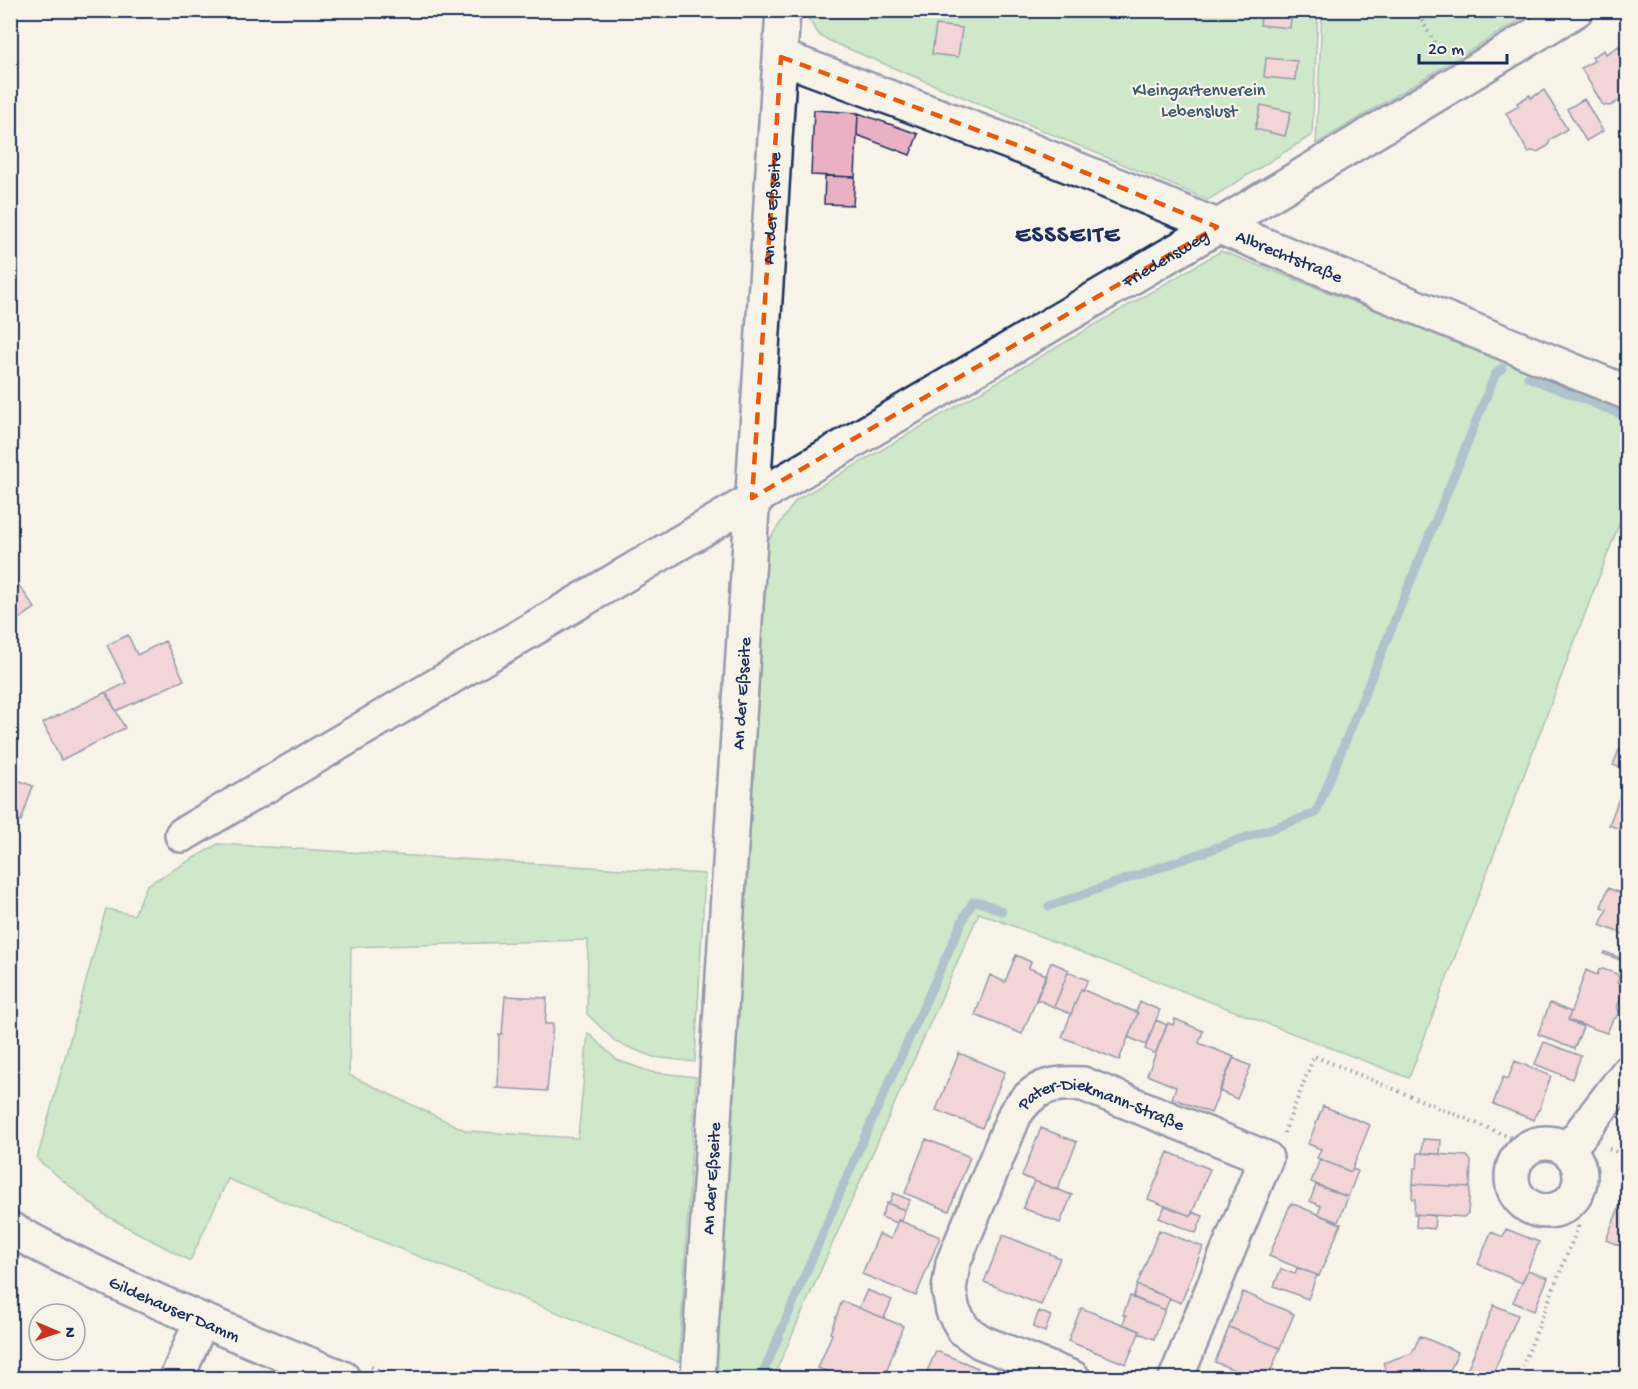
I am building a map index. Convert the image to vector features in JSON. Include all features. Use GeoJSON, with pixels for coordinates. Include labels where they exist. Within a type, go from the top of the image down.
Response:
{"type":"FeatureCollection","features":[{"type":"Feature","properties":{"kind":"street","name":"An der Eßseite"},"geometry":{"type":"LineString","coordinates":[[698,1378],[783,10]]}},
{"type":"Feature","properties":{"kind":"street","name":"Friedensweg"},"geometry":{"type":"LineString","coordinates":[[182,835],[1216,226],[1576,10]]}},
{"type":"Feature","properties":{"kind":"street","name":"Albrechtstraße"},"geometry":{"type":"LineString","coordinates":[[781,57],[1030,150],[1628,393]]}},
{"type":"Feature","properties":{"kind":"street"},"geometry":{"type":"LineString","coordinates":[[1568,1150],[1628,1072]]}},
{"type":"Feature","properties":{"kind":"street","name":"Pater-Diekmann-Straße"},"geometry":{"type":"LineString","coordinates":[[1073,1378],[981,1342],[964,1330],[953,1311],[949,1290],[953,1263],[1015,1114],[1024,1100],[1040,1088],[1061,1082],[1083,1084],[1266,1158]]}},
{"type":"Feature","properties":{"kind":"street"},"geometry":{"type":"LineString","coordinates":[[1550,1143],[1568,1150],[1577,1161],[1581,1179],[1577,1194],[1564,1208],[1545,1213],[1531,1209],[1517,1197],[1511,1176],[1519,1156],[1523,1153],[1535,1144],[1550,1143]]}},
{"type":"Feature","properties":{"kind":"street"},"geometry":{"type":"LineString","coordinates":[[1176,1378],[1266,1158]]}},
{"type":"Feature","properties":{"kind":"street","name":"Gildehauser Damm"},"geometry":{"type":"LineString","coordinates":[[10,1229],[68,1261],[201,1321],[343,1378]]}},
{"type":"Feature","properties":{"kind":"street"},"geometry":{"type":"LineString","coordinates":[[177,1378],[201,1321]]}},
{"type":"Feature","properties":{"kind":"path"},"geometry":{"type":"LineString","coordinates":[[1416,10],[1456,82]]}},
{"type":"Feature","properties":{"kind":"path"},"geometry":{"type":"LineString","coordinates":[[1266,1158],[1280,1143],[1314,1056],[1517,1140],[1523,1153]]}},
{"type":"Feature","properties":{"kind":"path"},"geometry":{"type":"LineString","coordinates":[[1518,1378],[1578,1227],[1564,1208]]}},
{"type":"Feature","properties":{"kind":"highlighted area"},"geometry":{"type":"Polygon","coordinates":[[[781,57],[1030,150],[1217,227],[752,498],[781,57]]]}},
{"type":"Feature","properties":{"kind":"green space"},"geometry":{"type":"Polygon","coordinates":[[[1322,10],[1535,11],[1316,144],[1322,10]]]}},
{"type":"Feature","properties":{"kind":"green space","name":"Kleingartenverein Lebenslust"},"geometry":{"type":"Polygon","coordinates":[[[803,11],[1318,11],[1312,135],[1208,200],[832,42],[820,36],[803,11]]]}},
{"type":"Feature","properties":{"kind":"green space"},"geometry":{"type":"Polygon","coordinates":[[[1221,251],[1627,407],[1627,503],[1409,1078],[979,913],[773,1378],[715,1378],[768,541],[796,500],[1221,251]]]}},
{"type":"Feature","properties":{"kind":"green space"},"geometry":{"type":"Polygon","coordinates":[[[218,844],[705,874],[695,1062],[653,1057],[616,1042],[587,1014],[588,940],[351,947],[349,1075],[467,1131],[578,1138],[588,1033],[617,1060],[651,1072],[696,1077],[679,1362],[228,1179],[190,1261],[105,1215],[37,1159],[106,909],[134,915],[147,885],[218,844]]]}},
{"type":"Feature","properties":{"kind":"building"},"geometry":{"type":"Polygon","coordinates":[[[1262,10],[1292,10],[1290,28],[1260,25],[1262,10]]]}},
{"type":"Feature","properties":{"kind":"building"},"geometry":{"type":"Polygon","coordinates":[[[936,25],[962,28],[958,57],[932,54],[936,25]]]}},
{"type":"Feature","properties":{"kind":"building"},"geometry":{"type":"Polygon","coordinates":[[[1619,46],[1628,61],[1628,91],[1625,98],[1610,106],[1603,105],[1581,68],[1594,61],[1592,57],[1604,50],[1606,54],[1619,46]]]}},
{"type":"Feature","properties":{"kind":"building"},"geometry":{"type":"Polygon","coordinates":[[[1266,58],[1297,61],[1295,80],[1264,77],[1266,58]]]}},
{"type":"Feature","properties":{"kind":"building"},"geometry":{"type":"Polygon","coordinates":[[[1544,90],[1567,129],[1550,140],[1548,146],[1537,152],[1528,152],[1506,113],[1519,106],[1517,103],[1530,95],[1531,98],[1544,90]]]}},
{"type":"Feature","properties":{"kind":"building"},"geometry":{"type":"Polygon","coordinates":[[[1584,99],[1603,131],[1586,141],[1567,109],[1584,99]]]}},
{"type":"Feature","properties":{"kind":"building"},"geometry":{"type":"Polygon","coordinates":[[[1261,105],[1291,112],[1285,136],[1255,129],[1261,105]]]}},
{"type":"Feature","properties":{"kind":"building"},"geometry":{"type":"Polygon","coordinates":[[[814,110],[858,113],[855,177],[811,175],[814,110]]]}},
{"type":"Feature","properties":{"kind":"building"},"geometry":{"type":"Polygon","coordinates":[[[858,113],[918,134],[910,155],[857,135],[858,113]]]}},
{"type":"Feature","properties":{"kind":"building"},"geometry":{"type":"Polygon","coordinates":[[[825,176],[855,177],[853,205],[824,204],[825,176]]]}},
{"type":"Feature","properties":{"kind":"building"},"geometry":{"type":"Polygon","coordinates":[[[1628,318],[1628,345],[1623,338],[1619,337],[1628,318]]]}},
{"type":"Feature","properties":{"kind":"building"},"geometry":{"type":"Polygon","coordinates":[[[10,573],[35,608],[10,625],[10,573]]]}},
{"type":"Feature","properties":{"kind":"building"},"geometry":{"type":"Polygon","coordinates":[[[128,635],[137,655],[165,641],[184,680],[116,711],[106,693],[126,683],[107,645],[128,635]]]}},
{"type":"Feature","properties":{"kind":"building"},"geometry":{"type":"Polygon","coordinates":[[[106,692],[125,728],[61,760],[43,723],[106,692]]]}},
{"type":"Feature","properties":{"kind":"building"},"geometry":{"type":"Polygon","coordinates":[[[1619,750],[1628,753],[1628,771],[1613,765],[1619,750]]]}},
{"type":"Feature","properties":{"kind":"building"},"geometry":{"type":"Polygon","coordinates":[[[10,777],[33,786],[21,821],[10,816],[10,777]]]}},
{"type":"Feature","properties":{"kind":"building"},"geometry":{"type":"Polygon","coordinates":[[[1624,785],[1628,786],[1628,832],[1609,825],[1624,785]]]}},
{"type":"Feature","properties":{"kind":"building"},"geometry":{"type":"Polygon","coordinates":[[[1608,888],[1628,896],[1628,936],[1600,925],[1607,909],[1601,907],[1608,888]]]}},
{"type":"Feature","properties":{"kind":"building"},"geometry":{"type":"Polygon","coordinates":[[[1628,940],[1628,963],[1604,954],[1605,952],[1620,958],[1628,940]]]}},
{"type":"Feature","properties":{"kind":"building"},"geometry":{"type":"Polygon","coordinates":[[[1016,955],[1031,962],[1029,968],[1047,975],[1022,1034],[975,1015],[990,975],[1005,982],[1016,955]]]}},
{"type":"Feature","properties":{"kind":"building"},"geometry":{"type":"Polygon","coordinates":[[[1051,962],[1069,970],[1054,1007],[1036,999],[1051,962]]]}},
{"type":"Feature","properties":{"kind":"building"},"geometry":{"type":"Polygon","coordinates":[[[1603,969],[1617,974],[1619,978],[1617,983],[1626,986],[1617,1008],[1619,1011],[1607,1033],[1568,1020],[1586,970],[1597,975],[1599,970],[1603,969]]]}},
{"type":"Feature","properties":{"kind":"building"},"geometry":{"type":"Polygon","coordinates":[[[1068,972],[1088,980],[1083,990],[1081,989],[1071,1014],[1054,1007],[1068,972]]]}},
{"type":"Feature","properties":{"kind":"building"},"geometry":{"type":"Polygon","coordinates":[[[1081,989],[1138,1013],[1119,1060],[1062,1037],[1081,989]]]}},
{"type":"Feature","properties":{"kind":"building"},"geometry":{"type":"Polygon","coordinates":[[[505,996],[547,998],[545,1024],[553,1024],[547,1091],[496,1088],[498,1087],[499,1034],[502,1034],[505,996]]]}},
{"type":"Feature","properties":{"kind":"building"},"geometry":{"type":"Polygon","coordinates":[[[1140,1002],[1160,1010],[1146,1045],[1128,1037],[1140,1002]]]}},
{"type":"Feature","properties":{"kind":"building"},"geometry":{"type":"Polygon","coordinates":[[[1550,1003],[1571,1012],[1568,1020],[1583,1027],[1574,1049],[1538,1034],[1550,1003]]]}},
{"type":"Feature","properties":{"kind":"building"},"geometry":{"type":"Polygon","coordinates":[[[1175,1019],[1203,1031],[1199,1043],[1234,1057],[1211,1113],[1172,1098],[1176,1087],[1147,1075],[1168,1023],[1173,1025],[1175,1019]]]}},
{"type":"Feature","properties":{"kind":"building"},"geometry":{"type":"Polygon","coordinates":[[[1156,1020],[1167,1025],[1155,1054],[1145,1049],[1156,1020]]]}},
{"type":"Feature","properties":{"kind":"building"},"geometry":{"type":"Polygon","coordinates":[[[1544,1042],[1581,1056],[1572,1079],[1535,1064],[1544,1042]]]}},
{"type":"Feature","properties":{"kind":"building"},"geometry":{"type":"Polygon","coordinates":[[[959,1053],[1005,1072],[982,1128],[936,1110],[959,1053]]]}},
{"type":"Feature","properties":{"kind":"building"},"geometry":{"type":"Polygon","coordinates":[[[1233,1058],[1251,1066],[1237,1099],[1219,1091],[1233,1058]]]}},
{"type":"Feature","properties":{"kind":"building"},"geometry":{"type":"Polygon","coordinates":[[[1515,1061],[1551,1076],[1534,1120],[1493,1104],[1503,1077],[1508,1079],[1515,1061]]]}},
{"type":"Feature","properties":{"kind":"building"},"geometry":{"type":"Polygon","coordinates":[[[1323,1106],[1370,1125],[1351,1172],[1317,1158],[1321,1149],[1308,1144],[1323,1106]]]}},
{"type":"Feature","properties":{"kind":"building"},"geometry":{"type":"Polygon","coordinates":[[[1041,1128],[1077,1142],[1057,1190],[1022,1176],[1041,1128]]]}},
{"type":"Feature","properties":{"kind":"building"},"geometry":{"type":"Polygon","coordinates":[[[926,1139],[970,1157],[949,1211],[905,1193],[926,1139]]]}},
{"type":"Feature","properties":{"kind":"building"},"geometry":{"type":"Polygon","coordinates":[[[1423,1139],[1441,1140],[1440,1154],[1422,1153],[1423,1139]]]}},
{"type":"Feature","properties":{"kind":"building"},"geometry":{"type":"Polygon","coordinates":[[[1168,1152],[1210,1169],[1191,1216],[1148,1199],[1168,1152]]]}},
{"type":"Feature","properties":{"kind":"building"},"geometry":{"type":"Polygon","coordinates":[[[1418,1153],[1467,1156],[1471,1161],[1470,1187],[1413,1184],[1418,1153]]]}},
{"type":"Feature","properties":{"kind":"building"},"geometry":{"type":"Polygon","coordinates":[[[1320,1159],[1351,1172],[1352,1169],[1358,1171],[1348,1197],[1311,1182],[1320,1159]]]}},
{"type":"Feature","properties":{"kind":"building"},"geometry":{"type":"Polygon","coordinates":[[[1034,1181],[1072,1195],[1060,1223],[1023,1208],[1034,1181]]]}},
{"type":"Feature","properties":{"kind":"building"},"geometry":{"type":"Polygon","coordinates":[[[1413,1184],[1470,1187],[1468,1213],[1464,1217],[1414,1214],[1413,1184]]]}},
{"type":"Feature","properties":{"kind":"building"},"geometry":{"type":"Polygon","coordinates":[[[1316,1185],[1348,1197],[1338,1222],[1318,1214],[1321,1206],[1310,1201],[1316,1185]]]}},
{"type":"Feature","properties":{"kind":"building"},"geometry":{"type":"Polygon","coordinates":[[[893,1193],[910,1200],[905,1210],[889,1204],[893,1193]]]}},
{"type":"Feature","properties":{"kind":"building"},"geometry":{"type":"Polygon","coordinates":[[[1624,1195],[1628,1196],[1628,1249],[1606,1240],[1624,1195]]]}},
{"type":"Feature","properties":{"kind":"building"},"geometry":{"type":"Polygon","coordinates":[[[887,1203],[905,1210],[901,1221],[898,1220],[897,1223],[881,1217],[887,1203]]]}},
{"type":"Feature","properties":{"kind":"building"},"geometry":{"type":"Polygon","coordinates":[[[1291,1203],[1341,1224],[1319,1276],[1269,1256],[1291,1203]]]}},
{"type":"Feature","properties":{"kind":"building"},"geometry":{"type":"Polygon","coordinates":[[[1165,1206],[1191,1216],[1192,1212],[1203,1216],[1196,1233],[1159,1218],[1165,1206]]]}},
{"type":"Feature","properties":{"kind":"building"},"geometry":{"type":"Polygon","coordinates":[[[1417,1214],[1435,1216],[1434,1229],[1416,1227],[1417,1214]]]}},
{"type":"Feature","properties":{"kind":"building"},"geometry":{"type":"Polygon","coordinates":[[[898,1220],[940,1237],[916,1296],[862,1274],[879,1234],[891,1239],[898,1220]]]}},
{"type":"Feature","properties":{"kind":"building"},"geometry":{"type":"Polygon","coordinates":[[[1506,1229],[1539,1242],[1522,1283],[1478,1264],[1491,1232],[1503,1237],[1506,1229]]]}},
{"type":"Feature","properties":{"kind":"building"},"geometry":{"type":"Polygon","coordinates":[[[1159,1230],[1203,1247],[1181,1303],[1137,1285],[1159,1230]]]}},
{"type":"Feature","properties":{"kind":"building"},"geometry":{"type":"Polygon","coordinates":[[[1003,1235],[1060,1258],[1041,1305],[984,1282],[1003,1235]]]}},
{"type":"Feature","properties":{"kind":"building"},"geometry":{"type":"Polygon","coordinates":[[[1297,1268],[1317,1275],[1308,1299],[1274,1286],[1281,1269],[1295,1274],[1297,1268]]]}},
{"type":"Feature","properties":{"kind":"building"},"geometry":{"type":"Polygon","coordinates":[[[1528,1270],[1548,1278],[1534,1311],[1513,1302],[1528,1270]]]}},
{"type":"Feature","properties":{"kind":"building"},"geometry":{"type":"Polygon","coordinates":[[[1137,1285],[1170,1298],[1165,1310],[1133,1298],[1137,1285]]]}},
{"type":"Feature","properties":{"kind":"building"},"geometry":{"type":"Polygon","coordinates":[[[867,1290],[892,1300],[884,1318],[859,1308],[867,1290]]]}},
{"type":"Feature","properties":{"kind":"building"},"geometry":{"type":"Polygon","coordinates":[[[1243,1292],[1294,1314],[1280,1348],[1229,1327],[1243,1292]]]}},
{"type":"Feature","properties":{"kind":"building"},"geometry":{"type":"Polygon","coordinates":[[[1130,1296],[1165,1310],[1154,1339],[1123,1324],[1126,1316],[1123,1315],[1130,1296]]]}},
{"type":"Feature","properties":{"kind":"building"},"geometry":{"type":"Polygon","coordinates":[[[842,1301],[903,1326],[884,1378],[844,1378],[818,1368],[842,1301]]]}},
{"type":"Feature","properties":{"kind":"building"},"geometry":{"type":"Polygon","coordinates":[[[1494,1305],[1518,1315],[1491,1378],[1468,1368],[1494,1305]]]}},
{"type":"Feature","properties":{"kind":"building"},"geometry":{"type":"Polygon","coordinates":[[[1081,1308],[1140,1331],[1126,1364],[1068,1341],[1081,1308]]]}},
{"type":"Feature","properties":{"kind":"building"},"geometry":{"type":"Polygon","coordinates":[[[1039,1311],[1051,1316],[1045,1332],[1033,1327],[1039,1311]]]}},
{"type":"Feature","properties":{"kind":"building"},"geometry":{"type":"Polygon","coordinates":[[[1229,1327],[1280,1348],[1268,1378],[1254,1378],[1215,1362],[1229,1327]]]}},
{"type":"Feature","properties":{"kind":"building"},"geometry":{"type":"Polygon","coordinates":[[[1420,1336],[1458,1352],[1447,1378],[1389,1378],[1383,1363],[1412,1353],[1420,1336]]]}},
{"type":"Feature","properties":{"kind":"building"},"geometry":{"type":"Polygon","coordinates":[[[936,1351],[978,1368],[974,1378],[924,1378],[936,1351]]]}},
{"type":"Feature","properties":{"kind":"building"},"geometry":{"type":"Polygon","coordinates":[[[887,1371],[906,1378],[884,1378],[887,1371]]]}},
{"type":"Feature","properties":{"kind":"waterway"},"geometry":{"type":"LineString","coordinates":[[1049,906],[1316,813],[1495,375],[1502,368]]}},
{"type":"Feature","properties":{"kind":"waterway"},"geometry":{"type":"LineString","coordinates":[[1528,377],[1628,417]]}},
{"type":"Feature","properties":{"kind":"waterway"},"geometry":{"type":"LineString","coordinates":[[761,1378],[855,1158],[965,915],[973,902],[980,902],[1002,911]]}},
{"type":"Feature","properties":{"kind":"district","name":"ESSSEITE"},"geometry":{"type":"Point","coordinates":[1068,233]}}]}
